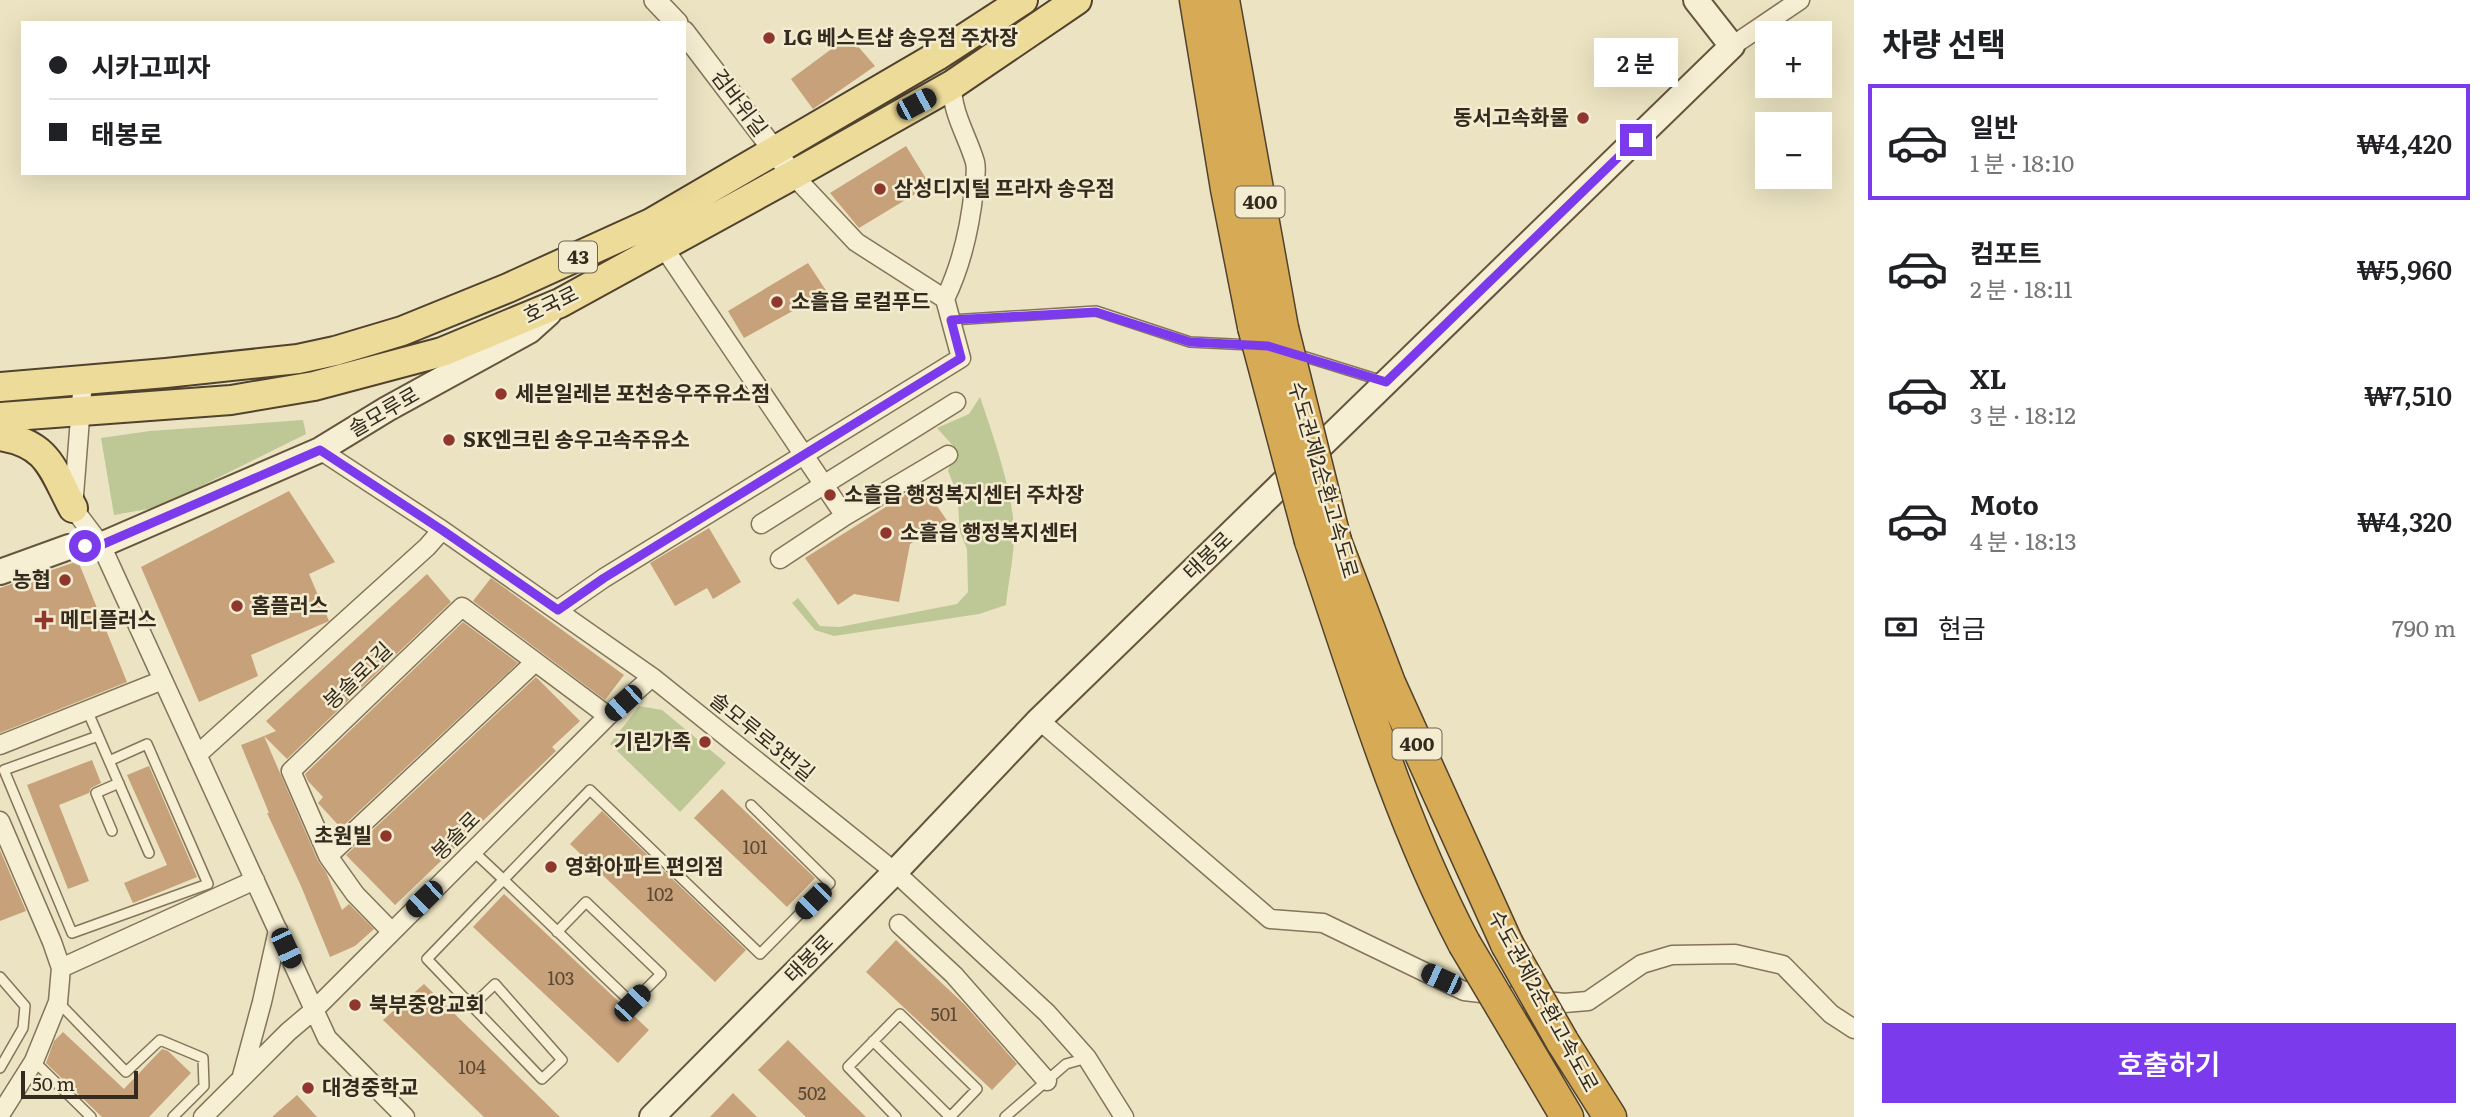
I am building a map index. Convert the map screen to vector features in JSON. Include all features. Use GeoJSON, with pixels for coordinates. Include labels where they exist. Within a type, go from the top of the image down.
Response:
{"type":"FeatureCollection","features":[{"type":"Feature","properties":{"kind":"highway","name":"수도권제2순환고속도로"},"geometry":{"type":"LineString","coordinates":[[1196,0],[1222,77],[1271,338],[1367,706],[1410,824],[1464,943],[1567,1117]]}},
{"type":"Feature","properties":{"kind":"highway","name":"수도권제2순환고속도로"},"geometry":{"type":"LineString","coordinates":[[1222,77],[1223,0]]}},
{"type":"Feature","properties":{"kind":"highway","name":"수도권제2순환고속도로"},"geometry":{"type":"LineString","coordinates":[[1323,541],[1507,944],[1562,1041],[1610,1117]]}},
{"type":"Feature","properties":{"kind":"main road","name":"호국로"},"geometry":{"type":"LineString","coordinates":[[0,387],[298,359],[402,331],[508,288],[651,223],[936,56],[1023,0]]}},
{"type":"Feature","properties":{"kind":"main road","name":"호국로"},"geometry":{"type":"LineString","coordinates":[[0,417],[231,400],[356,377],[442,352],[560,303],[793,175],[952,85],[1077,0]]}},
{"type":"Feature","properties":{"kind":"main road"},"geometry":{"type":"LineString","coordinates":[[1696,0],[1732,46]]}},
{"type":"Feature","properties":{"kind":"main road","name":"태봉로"},"geometry":{"type":"LineString","coordinates":[[663,1110],[1039,720],[1732,46]]}},
{"type":"Feature","properties":{"kind":"main road","name":"솔모루로"},"geometry":{"type":"LineString","coordinates":[[0,572],[69,547],[101,545],[320,450],[387,409],[529,331],[560,303]]}},
{"type":"Feature","properties":{"kind":"main road"},"geometry":{"type":"LineString","coordinates":[[166,373],[169,404]]}},
{"type":"Feature","properties":{"kind":"main road"},"geometry":{"type":"LineString","coordinates":[[0,436],[34,446],[47,460],[73,508]]}},
{"type":"Feature","properties":{"kind":"street"},"geometry":{"type":"LineString","coordinates":[[655,0],[675,21]]}},
{"type":"Feature","properties":{"kind":"street"},"geometry":{"type":"LineString","coordinates":[[1732,46],[1800,0]]}},
{"type":"Feature","properties":{"kind":"street","name":"검바위길"},"geometry":{"type":"LineString","coordinates":[[686,35],[793,175]]}},
{"type":"Feature","properties":{"kind":"street"},"geometry":{"type":"LineString","coordinates":[[945,299],[958,272],[971,216],[976,164],[952,100],[952,85]]}},
{"type":"Feature","properties":{"kind":"street"},"geometry":{"type":"LineString","coordinates":[[558,610],[604,578],[961,358],[945,299],[856,242],[793,175]]}},
{"type":"Feature","properties":{"kind":"street"},"geometry":{"type":"LineString","coordinates":[[662,245],[845,516]]}},
{"type":"Feature","properties":{"kind":"street"},"geometry":{"type":"LineString","coordinates":[[83,380],[73,508],[101,545],[327,1038],[405,1117]]}},
{"type":"Feature","properties":{"kind":"street"},"geometry":{"type":"LineString","coordinates":[[761,524],[956,402]]}},
{"type":"Feature","properties":{"kind":"street","name":"솔모루로3번길"},"geometry":{"type":"LineString","coordinates":[[320,450],[442,530],[652,677],[895,872],[1047,1013],[1087,1058],[1124,1117]]}},
{"type":"Feature","properties":{"kind":"street"},"geometry":{"type":"LineString","coordinates":[[780,559],[845,516],[948,455]]}},
{"type":"Feature","properties":{"kind":"street"},"geometry":{"type":"LineString","coordinates":[[197,755],[427,547],[442,530]]}},
{"type":"Feature","properties":{"kind":"street","name":"봉솔로1길"},"geometry":{"type":"LineString","coordinates":[[391,931],[355,894],[328,856],[291,771],[462,607],[608,716]]}},
{"type":"Feature","properties":{"kind":"street"},"geometry":{"type":"LineString","coordinates":[[328,856],[535,662]]}},
{"type":"Feature","properties":{"kind":"street","name":"봉솔로"},"geometry":{"type":"LineString","coordinates":[[203,1117],[608,716],[652,677]]}},
{"type":"Feature","properties":{"kind":"street"},"geometry":{"type":"LineString","coordinates":[[0,745],[163,680]]}},
{"type":"Feature","properties":{"kind":"street"},"geometry":{"type":"LineString","coordinates":[[1039,720],[1270,919],[1323,923],[1464,991],[1564,1003],[1588,1000],[1642,964],[1672,955],[1735,954],[1783,965],[1831,1014],[1854,1029]]}},
{"type":"Feature","properties":{"kind":"street"},"geometry":{"type":"LineString","coordinates":[[0,821],[61,968],[58,1002],[34,1060],[4,1112]]}},
{"type":"Feature","properties":{"kind":"street"},"geometry":{"type":"LineString","coordinates":[[61,968],[255,880]]}},
{"type":"Feature","properties":{"kind":"street"},"geometry":{"type":"LineString","coordinates":[[899,923],[954,975],[1047,1081]]}},
{"type":"Feature","properties":{"kind":"street"},"geometry":{"type":"LineString","coordinates":[[242,1078],[278,930]]}},
{"type":"Feature","properties":{"kind":"lane"},"geometry":{"type":"LineString","coordinates":[[951,320],[1096,312],[1190,342],[1271,338],[1386,382]]}},
{"type":"Feature","properties":{"kind":"lane"},"geometry":{"type":"LineString","coordinates":[[88,710],[149,853]]}},
{"type":"Feature","properties":{"kind":"lane"},"geometry":{"type":"LineString","coordinates":[[98,736],[4,769],[72,933],[208,884],[147,744],[109,761]]}},
{"type":"Feature","properties":{"kind":"lane"},"geometry":{"type":"LineString","coordinates":[[112,831],[96,793],[119,783]]}},
{"type":"Feature","properties":{"kind":"lane"},"geometry":{"type":"LineString","coordinates":[[471,1006],[495,984],[562,1060],[542,1079],[471,1006],[427,958],[590,789],[760,954],[830,883],[751,805]]}},
{"type":"Feature","properties":{"kind":"lane"},"geometry":{"type":"LineString","coordinates":[[473,851],[503,878],[557,932],[632,1003],[661,974],[586,902],[557,932]]}},
{"type":"Feature","properties":{"kind":"lane"},"geometry":{"type":"LineString","coordinates":[[0,977],[25,1006],[23,1028],[0,1068]]}},
{"type":"Feature","properties":{"kind":"lane"},"geometry":{"type":"LineString","coordinates":[[58,1002],[126,1072],[160,1040],[203,1058],[204,1086],[173,1117]]}},
{"type":"Feature","properties":{"kind":"lane"},"geometry":{"type":"LineString","coordinates":[[873,1041],[950,1117],[976,1090],[900,1014],[873,1041],[848,1067],[896,1117]]}},
{"type":"Feature","properties":{"kind":"lane"},"geometry":{"type":"LineString","coordinates":[[1005,1117],[1066,1064],[1087,1058]]}},
{"type":"Feature","properties":{"kind":"lane"},"geometry":{"type":"LineString","coordinates":[[34,1060],[91,1117]]}},
{"type":"Feature","properties":{"kind":"green space"},"geometry":{"type":"Polygon","coordinates":[[[980,397],[1003,468],[1014,524],[1006,605],[979,614],[834,636],[815,630],[792,603],[798,598],[820,626],[839,627],[957,604],[968,592],[967,549],[960,532],[957,493],[948,471],[956,449],[937,428],[969,414],[980,397]]]}},
{"type":"Feature","properties":{"kind":"green space"},"geometry":{"type":"Polygon","coordinates":[[[303,420],[306,434],[159,507],[114,515],[101,438],[150,431],[303,420]]]}},
{"type":"Feature","properties":{"kind":"green space"},"geometry":{"type":"Polygon","coordinates":[[[639,706],[662,710],[726,763],[680,812],[610,744],[639,706]]]}},
{"type":"Feature","properties":{"kind":"building"},"geometry":{"type":"Polygon","coordinates":[[[849,36],[875,66],[813,109],[791,79],[849,36]]]}},
{"type":"Feature","properties":{"kind":"building","name":"삼성디지털 프라자 송우점"},"geometry":{"type":"Polygon","coordinates":[[[906,146],[930,185],[859,228],[830,193],[906,146]]]}},
{"type":"Feature","properties":{"kind":"building","name":"소흘읍 로컬푸드"},"geometry":{"type":"Polygon","coordinates":[[[808,263],[827,292],[744,338],[728,311],[808,263]]]}},
{"type":"Feature","properties":{"kind":"building","name":"소흘읍 행정복지센터"},"geometry":{"type":"Polygon","coordinates":[[[922,484],[948,522],[910,544],[899,602],[854,594],[838,605],[805,558],[922,484]]]}},
{"type":"Feature","properties":{"kind":"building"},"geometry":{"type":"Polygon","coordinates":[[[289,491],[335,562],[309,574],[329,621],[251,655],[258,676],[199,702],[141,567],[289,491]]]}},
{"type":"Feature","properties":{"kind":"building"},"geometry":{"type":"Polygon","coordinates":[[[709,528],[741,582],[713,599],[707,588],[675,606],[650,563],[709,528]]]}},
{"type":"Feature","properties":{"kind":"building"},"geometry":{"type":"Polygon","coordinates":[[[78,561],[127,682],[0,733],[0,588],[78,561]]]}},
{"type":"Feature","properties":{"kind":"building"},"geometry":{"type":"Polygon","coordinates":[[[427,574],[451,602],[287,759],[264,736],[276,731],[266,721],[427,574]]]}},
{"type":"Feature","properties":{"kind":"building"},"geometry":{"type":"Polygon","coordinates":[[[491,578],[624,675],[605,700],[473,601],[491,578]]]}},
{"type":"Feature","properties":{"kind":"building"},"geometry":{"type":"Polygon","coordinates":[[[463,622],[518,663],[341,828],[318,803],[323,797],[305,774],[463,622]]]}},
{"type":"Feature","properties":{"kind":"building"},"geometry":{"type":"Polygon","coordinates":[[[536,677],[580,721],[552,747],[556,751],[395,905],[346,855],[536,677]]]}},
{"type":"Feature","properties":{"kind":"building"},"geometry":{"type":"Polygon","coordinates":[[[264,736],[342,910],[349,904],[374,929],[355,946],[330,957],[267,813],[241,745],[264,736]]]}},
{"type":"Feature","properties":{"kind":"building"},"geometry":{"type":"Polygon","coordinates":[[[92,760],[101,783],[91,788],[89,793],[59,805],[89,881],[68,889],[27,785],[92,760]]]}},
{"type":"Feature","properties":{"kind":"building"},"geometry":{"type":"Polygon","coordinates":[[[149,766],[197,877],[133,903],[124,883],[167,865],[127,775],[149,766]]]}},
{"type":"Feature","properties":{"kind":"building"},"geometry":{"type":"Polygon","coordinates":[[[722,789],[815,878],[787,907],[694,818],[722,789]]]}},
{"type":"Feature","properties":{"kind":"building"},"geometry":{"type":"Polygon","coordinates":[[[602,811],[746,950],[715,982],[570,844],[602,811]]]}},
{"type":"Feature","properties":{"kind":"building"},"geometry":{"type":"Polygon","coordinates":[[[0,850],[26,911],[0,921],[0,850]]]}},
{"type":"Feature","properties":{"kind":"building"},"geometry":{"type":"Polygon","coordinates":[[[504,894],[649,1030],[618,1063],[473,927],[504,894]]]}},
{"type":"Feature","properties":{"kind":"building"},"geometry":{"type":"Polygon","coordinates":[[[896,940],[965,1005],[1017,1064],[992,1090],[866,972],[896,940]]]}},
{"type":"Feature","properties":{"kind":"building"},"geometry":{"type":"Polygon","coordinates":[[[424,984],[560,1117],[484,1117],[383,1020],[424,984]]]}},
{"type":"Feature","properties":{"kind":"building"},"geometry":{"type":"Polygon","coordinates":[[[63,1032],[124,1089],[162,1049],[168,1051],[191,1073],[149,1117],[102,1117],[46,1063],[54,1041],[63,1032]]]}},
{"type":"Feature","properties":{"kind":"building"},"geometry":{"type":"Polygon","coordinates":[[[788,1040],[866,1117],[806,1117],[758,1070],[788,1040]]]}},
{"type":"Feature","properties":{"kind":"building"},"geometry":{"type":"Polygon","coordinates":[[[733,1093],[757,1117],[710,1117],[733,1093]]]}},
{"type":"Feature","properties":{"kind":"building"},"geometry":{"type":"Polygon","coordinates":[[[297,1095],[317,1117],[272,1117],[297,1095]]]}},
{"type":"Feature","properties":{"kind":"place","name":"LG 베스트샵 송우점 주차장"},"geometry":{"type":"Point","coordinates":[769,38]}},
{"type":"Feature","properties":{"kind":"place","name":"동서고속화물"},"geometry":{"type":"Point","coordinates":[1583,118]}},
{"type":"Feature","properties":{"kind":"place","name":"삼성디지털 프라자 송우점"},"geometry":{"type":"Point","coordinates":[880,189]}},
{"type":"Feature","properties":{"kind":"place","name":"소흘읍 로컬푸드"},"geometry":{"type":"Point","coordinates":[777,302]}},
{"type":"Feature","properties":{"kind":"place","name":"세븐일레븐 포천송우주유소점"},"geometry":{"type":"Point","coordinates":[501,394]}},
{"type":"Feature","properties":{"kind":"place","name":"SK엔크린 송우고속주유소"},"geometry":{"type":"Point","coordinates":[449,440]}},
{"type":"Feature","properties":{"kind":"place","name":"소흘읍 행정복지센터 주차장"},"geometry":{"type":"Point","coordinates":[830,495]}},
{"type":"Feature","properties":{"kind":"place","name":"소흘읍 행정복지센터"},"geometry":{"type":"Point","coordinates":[886,533]}},
{"type":"Feature","properties":{"kind":"place","name":"농협"},"geometry":{"type":"Point","coordinates":[65,580]}},
{"type":"Feature","properties":{"kind":"place","name":"홈플러스"},"geometry":{"type":"Point","coordinates":[237,606]}},
{"type":"Feature","properties":{"kind":"place","name":"메디플러스"},"geometry":{"type":"Point","coordinates":[44,620]}},
{"type":"Feature","properties":{"kind":"place","name":"기린가족"},"geometry":{"type":"Point","coordinates":[705,742]}},
{"type":"Feature","properties":{"kind":"place","name":"초원빌"},"geometry":{"type":"Point","coordinates":[386,836]}},
{"type":"Feature","properties":{"kind":"place","name":"영화아파트 편의점"},"geometry":{"type":"Point","coordinates":[551,867]}},
{"type":"Feature","properties":{"kind":"place","name":"북부중앙교회"},"geometry":{"type":"Point","coordinates":[355,1005]}},
{"type":"Feature","properties":{"kind":"place","name":"대경중학교"},"geometry":{"type":"Point","coordinates":[308,1088]}},
{"type":"Feature","properties":{"kind":"route"},"geometry":{"type":"LineString","coordinates":[[85,546],[101,545],[320,450],[558,610],[604,578],[961,358],[951,320],[1096,312],[1190,342],[1268,346],[1386,382],[1636,140]]}}]}
